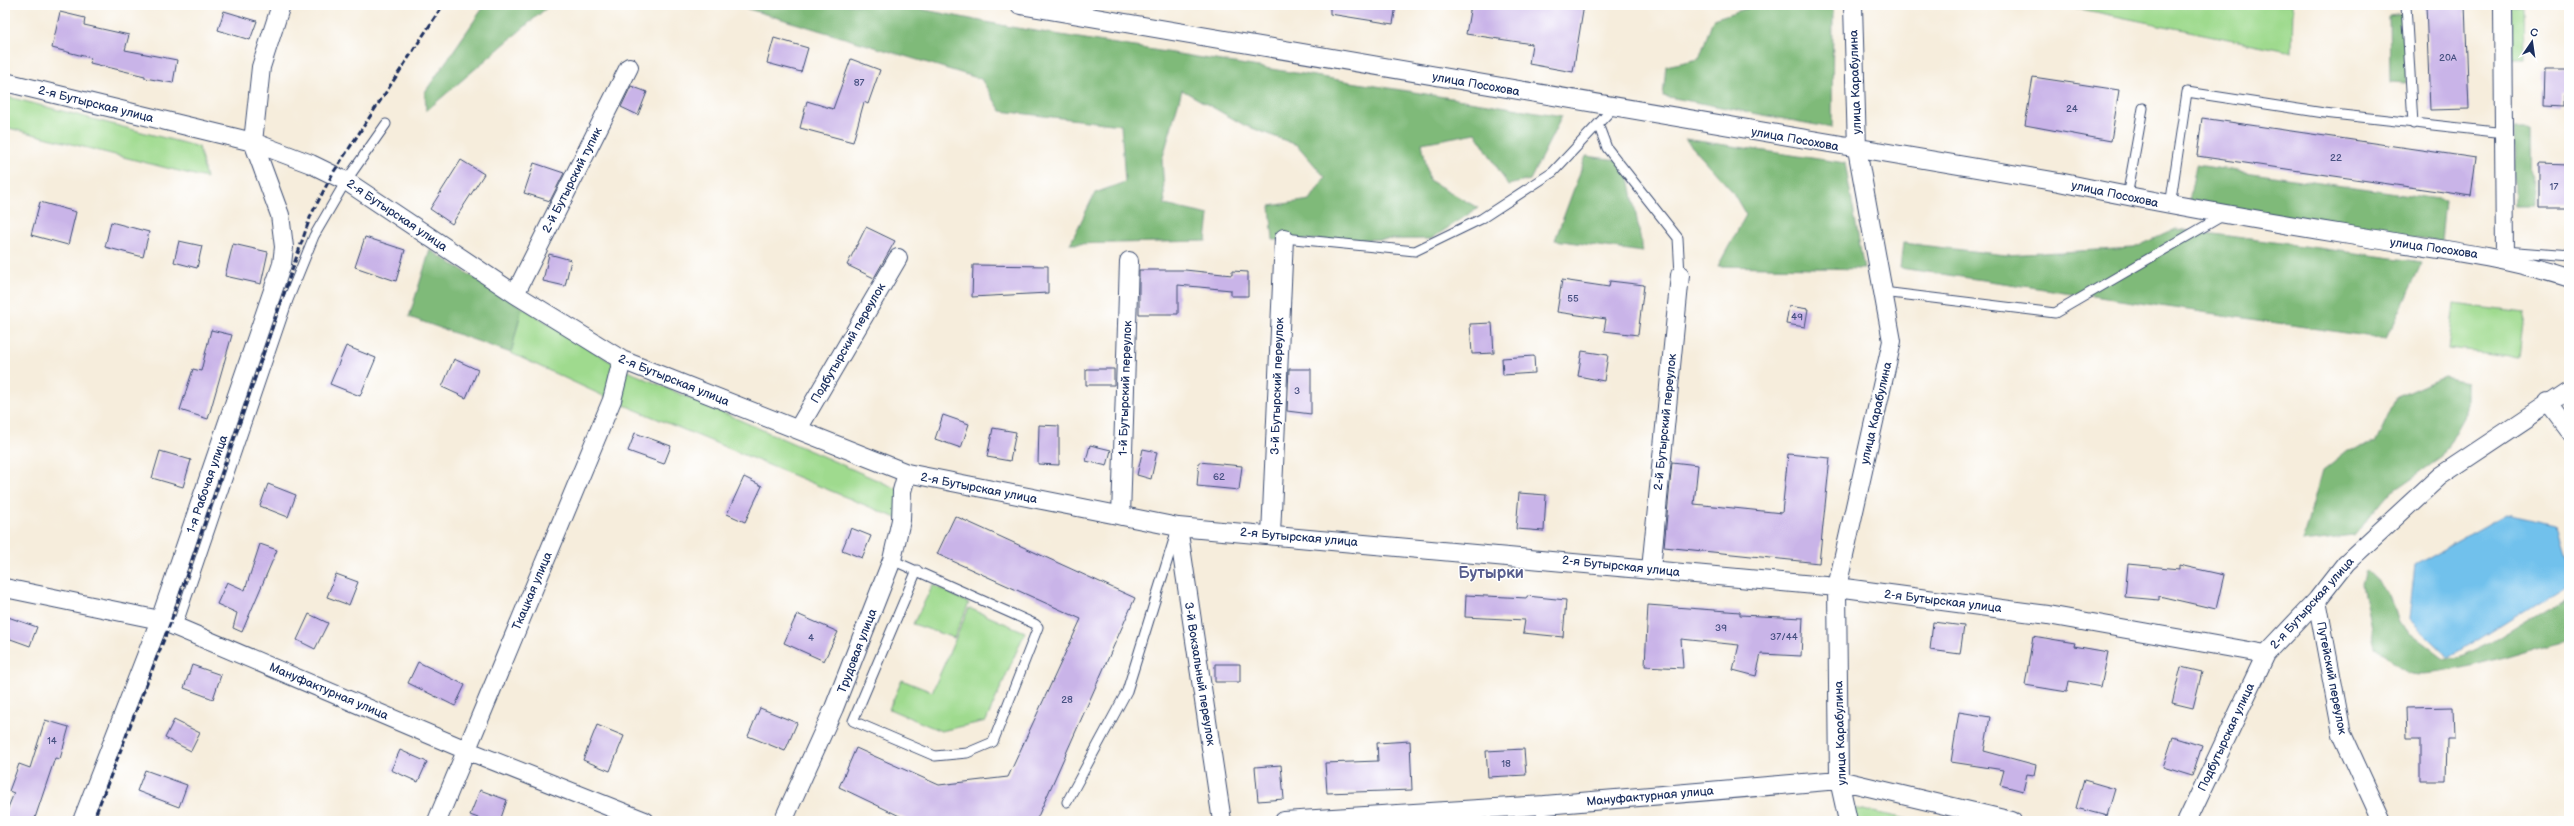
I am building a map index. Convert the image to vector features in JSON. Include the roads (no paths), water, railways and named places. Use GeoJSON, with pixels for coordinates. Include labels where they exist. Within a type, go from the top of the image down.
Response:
{"type":"FeatureCollection","features":[{"type":"Feature","properties":{"kind":"street"},"geometry":{"type":"LineString","coordinates":[[253,142],[261,67],[281,5]]}},
{"type":"Feature","properties":{"kind":"street","name":"улица Посохова"},"geometry":{"type":"LineString","coordinates":[[1020,5],[1857,149],[2059,182],[2170,206],[2505,255],[2569,278]]}},
{"type":"Feature","properties":{"kind":"street","name":"улица Карабулина"},"geometry":{"type":"LineString","coordinates":[[1848,821],[1839,780],[1837,587],[1892,342],[1857,149],[1853,5]]}},
{"type":"Feature","properties":{"kind":"street"},"geometry":{"type":"LineString","coordinates":[[2503,5],[2498,132],[2505,255]]}},
{"type":"Feature","properties":{"kind":"street","name":"2-й Бутырский тупик"},"geometry":{"type":"LineString","coordinates":[[515,294],[629,67]]}},
{"type":"Feature","properties":{"kind":"street","name":"2-я Бутырская улица"},"geometry":{"type":"LineString","coordinates":[[5,82],[253,142],[311,164],[346,181],[515,294],[622,360],[907,473],[1178,527],[1837,587],[2048,614],[2266,654],[2317,600],[2346,563],[2440,476],[2548,402],[2569,390]]}},
{"type":"Feature","properties":{"kind":"street","name":"1-я Рабочая улица"},"geometry":{"type":"LineString","coordinates":[[82,821],[168,623],[282,264],[284,247],[280,216],[253,142]]}},
{"type":"Feature","properties":{"kind":"street","name":"3-й Бутырский переулок"},"geometry":{"type":"LineString","coordinates":[[1271,535],[1284,238]]}},
{"type":"Feature","properties":{"kind":"street","name":"Подбутырский переулок"},"geometry":{"type":"LineString","coordinates":[[798,429],[898,258]]}},
{"type":"Feature","properties":{"kind":"street","name":"1-й Бутырский переулок"},"geometry":{"type":"LineString","coordinates":[[1121,516],[1129,261]]}},
{"type":"Feature","properties":{"kind":"street","name":"2-й Бутырский переулок"},"geometry":{"type":"LineString","coordinates":[[1651,569],[1680,275]]}},
{"type":"Feature","properties":{"kind":"street","name":"Ткацкая улица"},"geometry":{"type":"LineString","coordinates":[[437,821],[612,400],[622,360]]}},
{"type":"Feature","properties":{"kind":"street"},"geometry":{"type":"LineString","coordinates":[[2548,402],[2569,430]]}},
{"type":"Feature","properties":{"kind":"street","name":"Трудовая улица"},"geometry":{"type":"LineString","coordinates":[[782,821],[834,708],[892,560],[907,473]]}},
{"type":"Feature","properties":{"kind":"street","name":"3-й Вокзальный переулок"},"geometry":{"type":"LineString","coordinates":[[1178,527],[1222,821]]}},
{"type":"Feature","properties":{"kind":"street","name":"Мануфактурная улица"},"geometry":{"type":"LineString","coordinates":[[5,588],[168,623],[466,750],[645,821]]}},
{"type":"Feature","properties":{"kind":"street","name":"Путейский переулок"},"geometry":{"type":"LineString","coordinates":[[2317,600],[2342,734],[2382,821]]}},
{"type":"Feature","properties":{"kind":"street","name":"Подбутырская улица"},"geometry":{"type":"LineString","coordinates":[[2187,821],[2266,654]]}},
{"type":"Feature","properties":{"kind":"street","name":"Мануфактурная улица"},"geometry":{"type":"LineString","coordinates":[[1284,821],[1546,813],[1839,780],[2012,821]]}},
{"type":"Feature","properties":{"kind":"lane"},"geometry":{"type":"LineString","coordinates":[[2406,5],[2413,124]]}},
{"type":"Feature","properties":{"kind":"lane"},"geometry":{"type":"LineString","coordinates":[[2170,206],[2187,92],[2324,113],[2413,124],[2498,132]]}},
{"type":"Feature","properties":{"kind":"lane"},"geometry":{"type":"LineString","coordinates":[[1284,238],[1415,251],[1481,219],[1553,172],[1614,107]]}},
{"type":"Feature","properties":{"kind":"lane"},"geometry":{"type":"LineString","coordinates":[[2127,197],[2143,108]]}},
{"type":"Feature","properties":{"kind":"lane"},"geometry":{"type":"LineString","coordinates":[[168,623],[288,300],[314,236],[346,181],[386,124]]}},
{"type":"Feature","properties":{"kind":"lane"},"geometry":{"type":"LineString","coordinates":[[1598,124],[1607,148],[1678,238],[1680,275]]}},
{"type":"Feature","properties":{"kind":"lane"},"geometry":{"type":"LineString","coordinates":[[1883,292],[2055,314],[2225,215]]}},
{"type":"Feature","properties":{"kind":"lane"},"geometry":{"type":"LineString","coordinates":[[2505,255],[2569,256]]}},
{"type":"Feature","properties":{"kind":"lane"},"geometry":{"type":"LineString","coordinates":[[1067,802],[1127,691],[1178,527]]}},
{"type":"Feature","properties":{"kind":"lane"},"geometry":{"type":"LineString","coordinates":[[892,560],[917,570],[1038,627],[993,742],[967,753],[935,756],[853,721],[917,570]]}},
{"type":"Feature","properties":{"kind":"water"},"geometry":{"type":"Polygon","coordinates":[[[2506,514],[2557,525],[2569,563],[2569,582],[2449,657],[2409,619],[2415,565],[2506,514]]]}},
{"type":"Feature","properties":{"kind":"railway"},"geometry":{"type":"LineString","coordinates":[[93,821],[170,624],[311,215],[333,173],[443,5]]}},
{"type":"Feature","properties":{"kind":"district","name":"Бутырки"},"geometry":{"type":"Point","coordinates":[1491,572]}}]}
